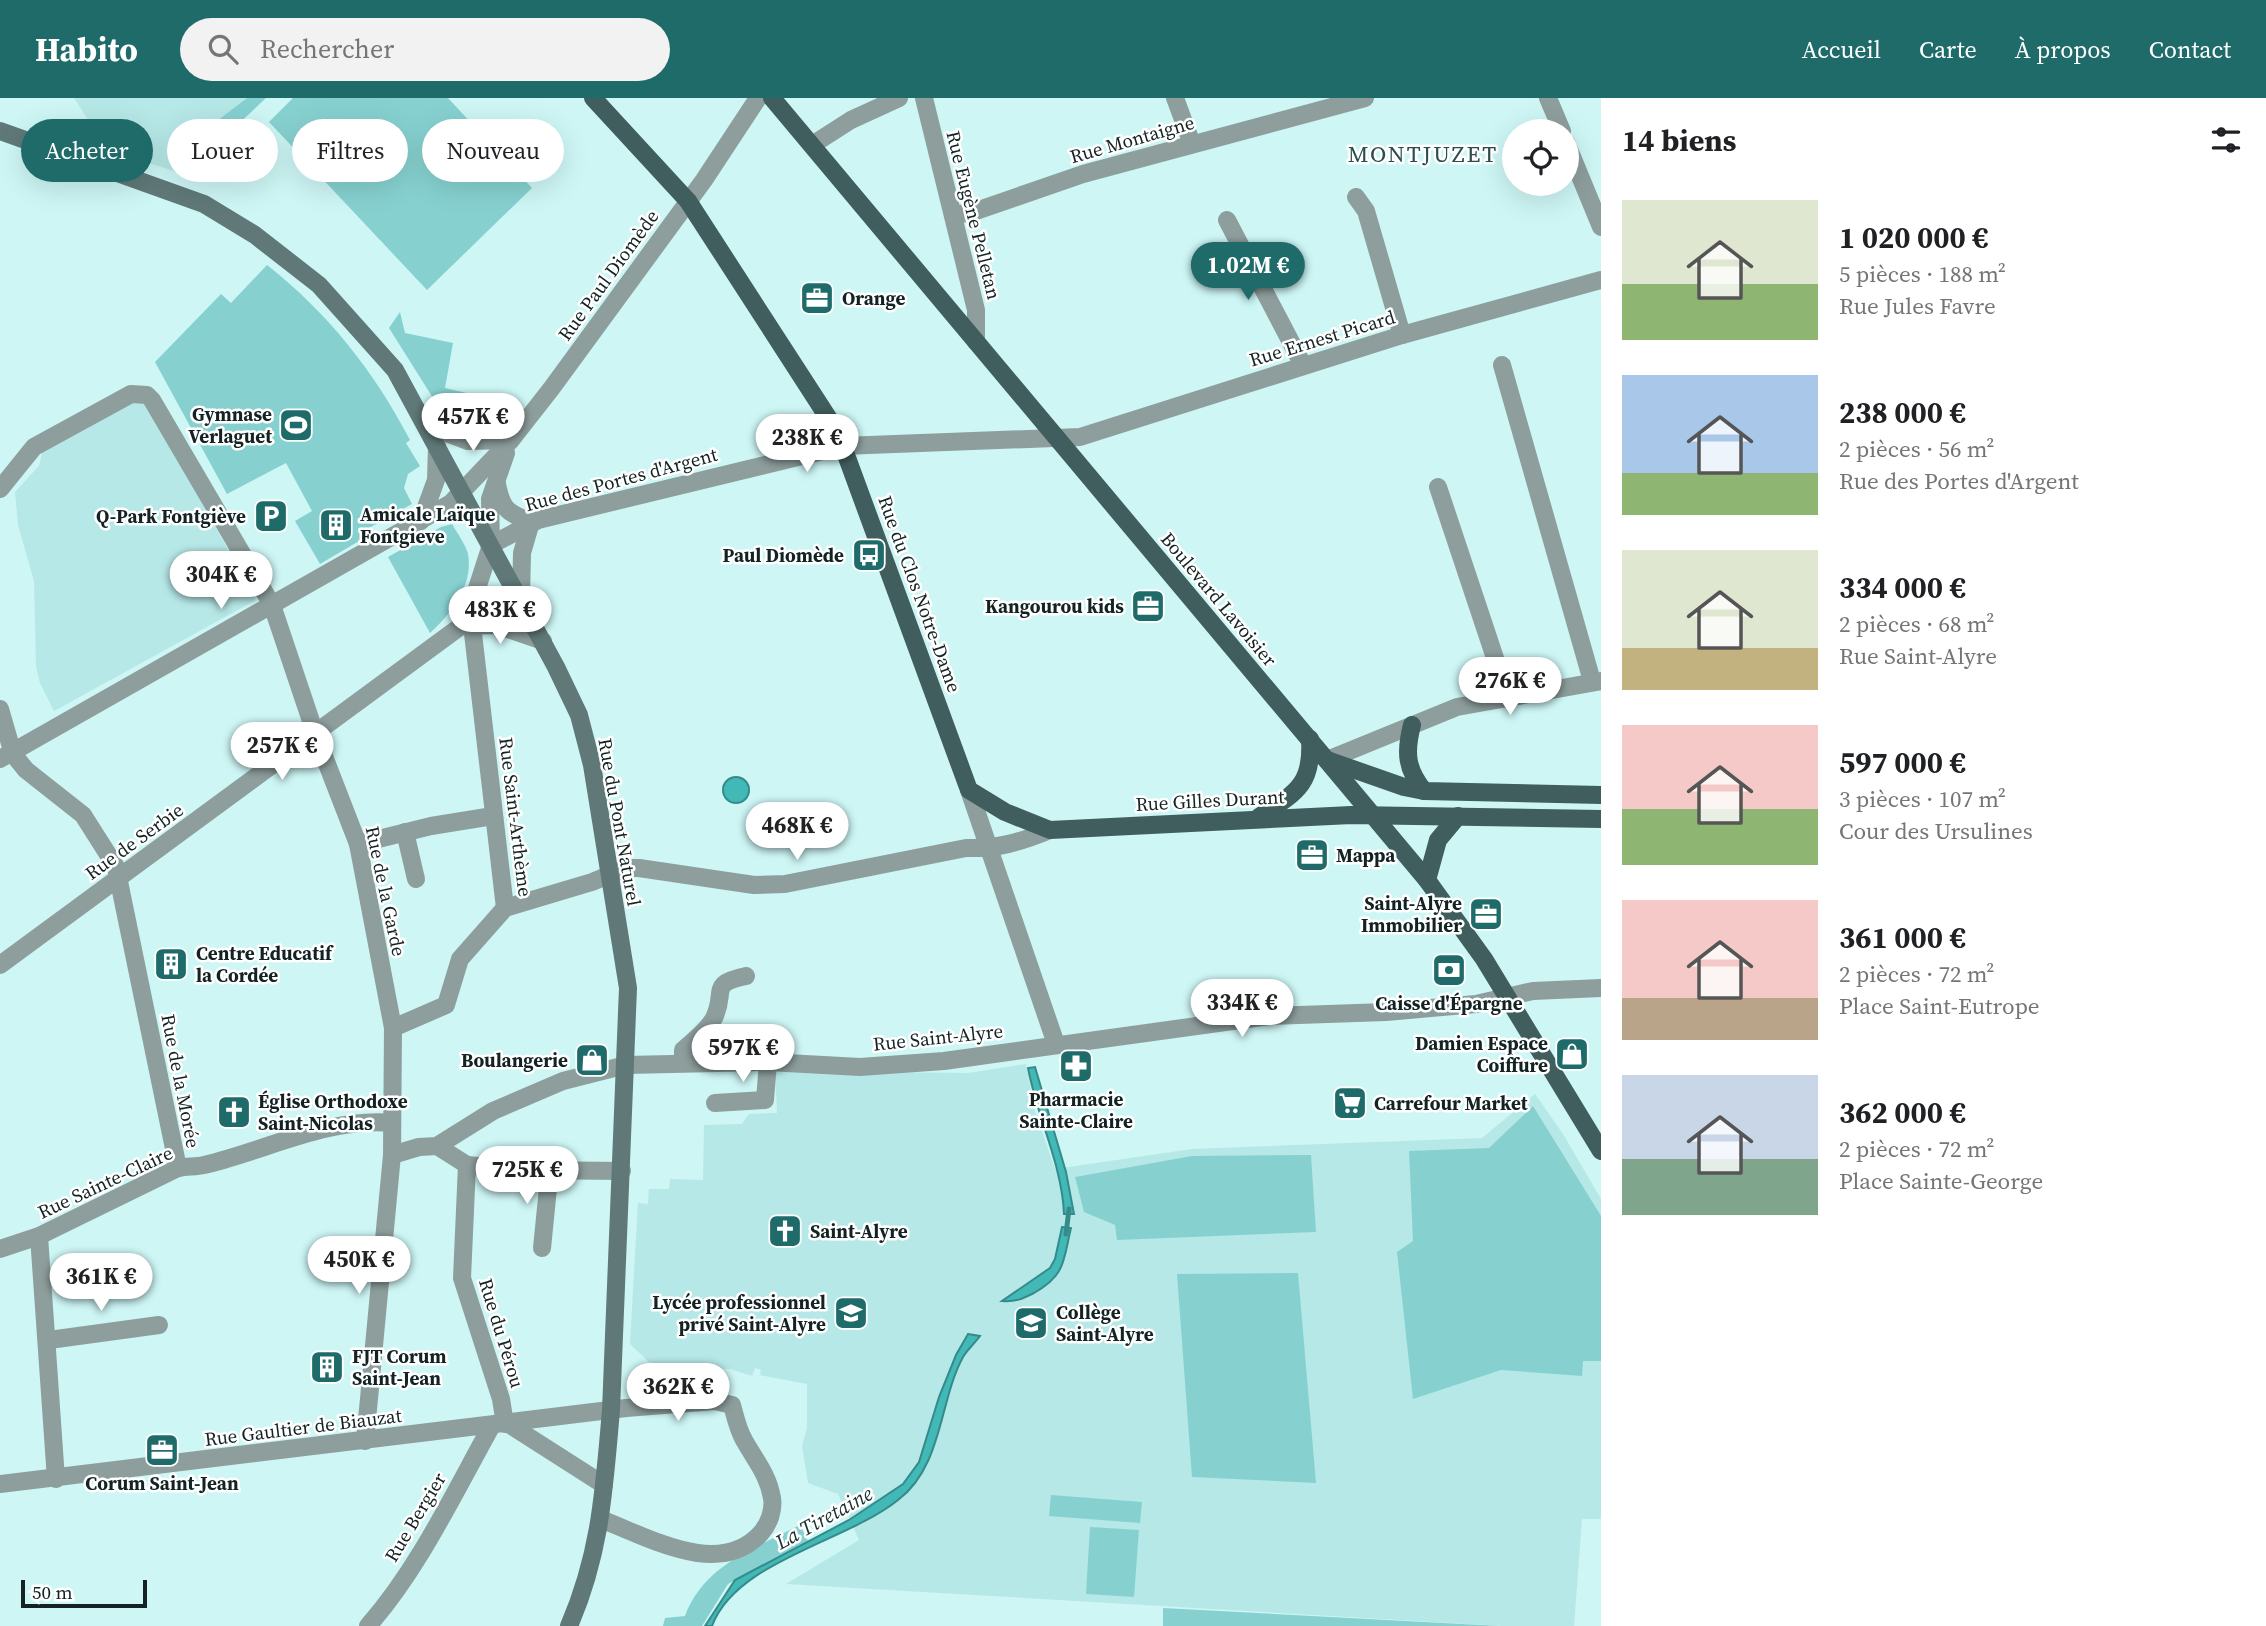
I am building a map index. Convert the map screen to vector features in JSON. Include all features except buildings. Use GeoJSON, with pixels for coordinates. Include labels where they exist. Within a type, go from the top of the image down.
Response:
{"type":"FeatureCollection","features":[{"type":"Feature","properties":{"kind":"main road","name":"Rue du Clos Notre-Dame"},"geometry":{"type":"LineString","coordinates":[[593,98],[688,201],[792,359],[843,446],[969,790]]}},
{"type":"Feature","properties":{"kind":"main road","name":"Boulevard Lavoisier"},"geometry":{"type":"LineString","coordinates":[[772,98],[1427,880],[1467,933],[1601,1151]]}},
{"type":"Feature","properties":{"kind":"main road"},"geometry":{"type":"LineString","coordinates":[[1412,725],[1406,758],[1411,773],[1424,791]]}},
{"type":"Feature","properties":{"kind":"main road"},"geometry":{"type":"LineString","coordinates":[[1257,818],[1301,787],[1310,768],[1310,739]]}},
{"type":"Feature","properties":{"kind":"main road"},"geometry":{"type":"LineString","coordinates":[[1327,760],[1404,787],[1424,791],[1601,795]]}},
{"type":"Feature","properties":{"kind":"main road","name":"Rue Gilles Durant"},"geometry":{"type":"LineString","coordinates":[[969,790],[1005,812],[1050,830],[1257,818],[1373,815],[1601,819]]}},
{"type":"Feature","properties":{"kind":"main road"},"geometry":{"type":"LineString","coordinates":[[1427,880],[1438,840],[1458,816]]}},
{"type":"Feature","properties":{"kind":"street","name":"Rue Paul Diomède"},"geometry":{"type":"LineString","coordinates":[[6,757],[421,521],[462,493],[511,440],[688,201],[758,98]]}},
{"type":"Feature","properties":{"kind":"street"},"geometry":{"type":"LineString","coordinates":[[812,145],[851,120],[899,98]]}},
{"type":"Feature","properties":{"kind":"street","name":"Rue Eugène Pelletan"},"geometry":{"type":"LineString","coordinates":[[924,98],[976,310],[976,342]]}},
{"type":"Feature","properties":{"kind":"street"},"geometry":{"type":"LineString","coordinates":[[1175,98],[1192,144]]}},
{"type":"Feature","properties":{"kind":"street","name":"Rue Montaigne"},"geometry":{"type":"LineString","coordinates":[[953,215],[973,212],[1083,174],[1365,98]]}},
{"type":"Feature","properties":{"kind":"street"},"geometry":{"type":"LineString","coordinates":[[1548,98],[1557,119]]}},
{"type":"Feature","properties":{"kind":"street","name":"Rue du Pont Naturel"},"geometry":{"type":"LineString","coordinates":[[0,132],[204,204],[255,234],[319,285],[396,370],[521,598],[579,715],[592,765],[628,988],[611,1410]]}},
{"type":"Feature","properties":{"kind":"street"},"geometry":{"type":"LineString","coordinates":[[1579,174],[1601,227]]}},
{"type":"Feature","properties":{"kind":"street"},"geometry":{"type":"LineString","coordinates":[[1356,197],[1366,211],[1402,335]]}},
{"type":"Feature","properties":{"kind":"street"},"geometry":{"type":"LineString","coordinates":[[1227,220],[1303,365]]}},
{"type":"Feature","properties":{"kind":"street","name":"Rue Ernest Picard"},"geometry":{"type":"LineString","coordinates":[[1057,439],[1080,437],[1402,335],[1601,280]]}},
{"type":"Feature","properties":{"kind":"street"},"geometry":{"type":"LineString","coordinates":[[1327,760],[1457,707],[1596,681],[1502,365]]}},
{"type":"Feature","properties":{"kind":"street","name":"Rue de la Garde"},"geometry":{"type":"LineString","coordinates":[[2,486],[34,447],[131,394],[147,395],[272,605],[315,733],[358,844],[393,1028],[391,1155],[365,1441]]}},
{"type":"Feature","properties":{"kind":"street"},"geometry":{"type":"LineString","coordinates":[[426,425],[468,441],[511,440]]}},
{"type":"Feature","properties":{"kind":"street","name":"Rue des Portes d'Argent"},"geometry":{"type":"LineString","coordinates":[[491,545],[531,522],[762,463],[843,446],[1057,439]]}},
{"type":"Feature","properties":{"kind":"street","name":"Rue Paul Diomède"},"geometry":{"type":"LineString","coordinates":[[491,545],[490,499],[511,440]]}},
{"type":"Feature","properties":{"kind":"street"},"geometry":{"type":"LineString","coordinates":[[421,521],[436,480],[437,446]]}},
{"type":"Feature","properties":{"kind":"street"},"geometry":{"type":"LineString","coordinates":[[496,478],[501,503],[513,515],[531,522]]}},
{"type":"Feature","properties":{"kind":"street"},"geometry":{"type":"LineString","coordinates":[[1438,487],[1508,697]]}},
{"type":"Feature","properties":{"kind":"street","name":"Rue du Pont Naturel"},"geometry":{"type":"LineString","coordinates":[[521,598],[522,553],[531,522]]}},
{"type":"Feature","properties":{"kind":"street"},"geometry":{"type":"LineString","coordinates":[[491,545],[466,625],[513,629],[543,641]]}},
{"type":"Feature","properties":{"kind":"street","name":"Rue de Serbie"},"geometry":{"type":"LineString","coordinates":[[0,965],[466,625]]}},
{"type":"Feature","properties":{"kind":"street","name":"Rue Saint-Arthème"},"geometry":{"type":"LineString","coordinates":[[466,625],[505,908],[592,882],[608,874],[639,867],[754,884],[785,884],[966,848],[989,849]]}},
{"type":"Feature","properties":{"kind":"street"},"geometry":{"type":"LineString","coordinates":[[0,709],[6,757]]}},
{"type":"Feature","properties":{"kind":"street","name":"Rue de la Morée"},"geometry":{"type":"LineString","coordinates":[[6,757],[83,815],[116,867],[177,1168]]}},
{"type":"Feature","properties":{"kind":"street","name":"Rue du Clos Notre-Dame"},"geometry":{"type":"LineString","coordinates":[[969,790],[1056,1044]]}},
{"type":"Feature","properties":{"kind":"street"},"geometry":{"type":"LineString","coordinates":[[358,844],[405,832],[493,816]]}},
{"type":"Feature","properties":{"kind":"street","name":"Rue Gilles Durant"},"geometry":{"type":"LineString","coordinates":[[989,849],[1013,845],[1050,830]]}},
{"type":"Feature","properties":{"kind":"street"},"geometry":{"type":"LineString","coordinates":[[405,832],[416,879]]}},
{"type":"Feature","properties":{"kind":"street"},"geometry":{"type":"LineString","coordinates":[[393,1028],[446,1004],[460,959],[505,908]]}},
{"type":"Feature","properties":{"kind":"street"},"geometry":{"type":"LineString","coordinates":[[683,1063],[683,1050],[714,1017],[720,986],[725,981],[746,976]]}},
{"type":"Feature","properties":{"kind":"street","name":"Rue Saint-Alyre"},"geometry":{"type":"LineString","coordinates":[[391,1155],[419,1147],[437,1146],[493,1111],[563,1081],[626,1065],[768,1062],[860,1067],[944,1061],[1269,1016],[1386,1012],[1476,1004],[1533,991],[1601,988]]}},
{"type":"Feature","properties":{"kind":"street"},"geometry":{"type":"LineString","coordinates":[[715,1103],[765,1100],[768,1062]]}},
{"type":"Feature","properties":{"kind":"street","name":"Rue Sainte-Claire"},"geometry":{"type":"LineString","coordinates":[[0,1250],[39,1236],[177,1168],[200,1166],[325,1129],[372,1121],[392,1123]]}},
{"type":"Feature","properties":{"kind":"street"},"geometry":{"type":"LineString","coordinates":[[437,1146],[467,1165],[525,1170],[550,1168],[622,1171]]}},
{"type":"Feature","properties":{"kind":"street","name":"Rue du Pérou"},"geometry":{"type":"LineString","coordinates":[[467,1165],[462,1278],[501,1399],[501,1424]]}},
{"type":"Feature","properties":{"kind":"street"},"geometry":{"type":"LineString","coordinates":[[542,1248],[550,1168]]}},
{"type":"Feature","properties":{"kind":"street"},"geometry":{"type":"LineString","coordinates":[[39,1236],[49,1340],[56,1479]]}},
{"type":"Feature","properties":{"kind":"street"},"geometry":{"type":"LineString","coordinates":[[49,1340],[159,1325]]}},
{"type":"Feature","properties":{"kind":"street"},"geometry":{"type":"LineString","coordinates":[[569,1626],[591,1570],[600,1520],[611,1410],[715,1401],[732,1405],[743,1439],[762,1466],[773,1504],[764,1530],[741,1547],[715,1555],[689,1552],[600,1520]]}},
{"type":"Feature","properties":{"kind":"street","name":"Rue Gaultier de Biauzat"},"geometry":{"type":"LineString","coordinates":[[0,1484],[611,1410]]}},
{"type":"Feature","properties":{"kind":"street"},"geometry":{"type":"LineString","coordinates":[[501,1424],[604,1485]]}},
{"type":"Feature","properties":{"kind":"street","name":"Rue Bergier"},"geometry":{"type":"LineString","coordinates":[[368,1626],[385,1607],[501,1424]]}},
{"type":"Feature","properties":{"kind":"shaded area"},"geometry":{"type":"Polygon","coordinates":[[[74,98],[247,98],[220,119],[167,119],[167,169],[153,164],[153,119],[88,119],[74,98]]]}},
{"type":"Feature","properties":{"kind":"shaded area"},"geometry":{"type":"Polygon","coordinates":[[[247,98],[266,98],[244,119],[220,119],[247,98]]]}},
{"type":"Feature","properties":{"kind":"shaded area"},"geometry":{"type":"Polygon","coordinates":[[[293,98],[448,98],[468,119],[422,119],[422,182],[526,182],[532,188],[427,290],[325,182],[408,182],[408,119],[292,119],[292,146],[278,132],[278,119],[272,119],[293,98]]]}},
{"type":"Feature","properties":{"kind":"shaded area","name":"Gymnase Verlaguet"},"geometry":{"type":"Polygon","coordinates":[[[267,265],[330,323],[365,367],[410,440],[406,443],[420,466],[408,474],[404,488],[412,504],[369,528],[371,534],[320,564],[295,521],[312,511],[286,463],[227,494],[155,362],[221,294],[231,303],[267,265]]]}},
{"type":"Feature","properties":{"kind":"shaded area"},"geometry":{"type":"Polygon","coordinates":[[[400,312],[405,333],[453,343],[445,388],[518,405],[510,416],[500,422],[476,426],[452,418],[431,404],[433,398],[389,328],[400,312]]]}},
{"type":"Feature","properties":{"kind":"shaded area"},"geometry":{"type":"Polygon","coordinates":[[[132,401],[148,406],[256,600],[54,711],[40,683],[36,666],[34,581],[18,525],[15,492],[39,466],[43,449],[132,401]]]}},
{"type":"Feature","properties":{"kind":"shaded area"},"geometry":{"type":"Polygon","coordinates":[[[452,524],[468,554],[467,577],[459,598],[430,633],[388,557],[441,527],[452,524]]]}},
{"type":"Feature","properties":{"kind":"shaded area"},"geometry":{"type":"Polygon","coordinates":[[[736,777],[745,781],[749,790],[745,799],[736,803],[727,799],[723,790],[727,781],[736,777]]]}},
{"type":"Feature","properties":{"kind":"shaded area"},"geometry":{"type":"Polygon","coordinates":[[[1026,1064],[1034,1108],[1055,1169],[1192,1149],[1482,1138],[1535,1094],[1563,1134],[1601,1199],[1601,1519],[1582,1519],[1574,1626],[1502,1626],[786,1584],[859,1540],[838,1494],[808,1483],[802,1446],[807,1428],[807,1384],[760,1375],[761,1370],[755,1368],[752,1376],[730,1369],[669,1367],[649,1362],[630,1344],[638,1203],[648,1204],[649,1189],[669,1189],[670,1179],[703,1180],[704,1125],[742,1124],[749,1114],[777,1113],[775,1071],[968,1073],[1026,1064]]]}},
{"type":"Feature","properties":{"kind":"shaded area"},"geometry":{"type":"Polygon","coordinates":[[[1035,1067],[1066,1172],[1074,1214],[1064,1214],[1059,1177],[1028,1068],[1035,1067]]]}},
{"type":"Feature","properties":{"kind":"shaded area"},"geometry":{"type":"Polygon","coordinates":[[[1533,1106],[1601,1216],[1601,1361],[1583,1361],[1582,1376],[1501,1370],[1413,1399],[1397,1252],[1413,1241],[1409,1151],[1489,1148],[1533,1106]]]}},
{"type":"Feature","properties":{"kind":"shaded area"},"geometry":{"type":"Polygon","coordinates":[[[1311,1155],[1316,1232],[1117,1240],[1115,1225],[1084,1212],[1075,1177],[1192,1156],[1311,1155]]]}},
{"type":"Feature","properties":{"kind":"shaded area"},"geometry":{"type":"Polygon","coordinates":[[[1062,1227],[1071,1228],[1058,1273],[1034,1293],[1019,1300],[1002,1301],[1050,1268],[1055,1259],[1062,1227]]]}},
{"type":"Feature","properties":{"kind":"shaded area"},"geometry":{"type":"Polygon","coordinates":[[[1298,1273],[1316,1483],[1192,1477],[1177,1274],[1298,1273]]]}},
{"type":"Feature","properties":{"kind":"shaded area"},"geometry":{"type":"Polygon","coordinates":[[[968,1334],[980,1336],[965,1354],[955,1374],[932,1451],[913,1486],[876,1515],[794,1554],[744,1585],[725,1604],[712,1626],[705,1626],[735,1580],[849,1520],[903,1484],[919,1462],[939,1397],[956,1355],[968,1334]]]}},
{"type":"Feature","properties":{"kind":"shaded area"},"geometry":{"type":"Polygon","coordinates":[[[1051,1495],[1142,1502],[1140,1523],[1049,1516],[1051,1495]]]}},
{"type":"Feature","properties":{"kind":"shaded area"},"geometry":{"type":"Polygon","coordinates":[[[800,1525],[808,1541],[728,1584],[702,1626],[663,1626],[665,1618],[685,1616],[705,1583],[718,1571],[749,1550],[800,1525]]]}},
{"type":"Feature","properties":{"kind":"shaded area"},"geometry":{"type":"Polygon","coordinates":[[[1090,1527],[1139,1530],[1134,1597],[1086,1594],[1090,1527]]]}},
{"type":"Feature","properties":{"kind":"shaded area"},"geometry":{"type":"Polygon","coordinates":[[[1163,1608],[1499,1626],[1163,1626],[1163,1608]]]}},
{"type":"Feature","properties":{"kind":"waterway","name":"La Tiretaine"},"geometry":{"type":"LineString","coordinates":[[1066,1234],[1069,1209]]}},
{"type":"Feature","properties":{"kind":"place","name":"Orange"},"geometry":{"type":"Point","coordinates":[817,298]}},
{"type":"Feature","properties":{"kind":"place","name":"Gymnase Verlaguet"},"geometry":{"type":"Point","coordinates":[296,425]}},
{"type":"Feature","properties":{"kind":"place","name":"Q-Park Fontgiève"},"geometry":{"type":"Point","coordinates":[271,516]}},
{"type":"Feature","properties":{"kind":"place","name":"Amicale Laïque Fontgieve"},"geometry":{"type":"Point","coordinates":[336,525]}},
{"type":"Feature","properties":{"kind":"place","name":"Paul Diomède"},"geometry":{"type":"Point","coordinates":[869,555]}},
{"type":"Feature","properties":{"kind":"place","name":"Kangourou kids"},"geometry":{"type":"Point","coordinates":[1148,606]}},
{"type":"Feature","properties":{"kind":"place","name":"Mappa"},"geometry":{"type":"Point","coordinates":[1312,855]}},
{"type":"Feature","properties":{"kind":"place","name":"Saint-Alyre Immobilier"},"geometry":{"type":"Point","coordinates":[1486,914]}},
{"type":"Feature","properties":{"kind":"place","name":"Centre Educatif la Cordée"},"geometry":{"type":"Point","coordinates":[171,964]}},
{"type":"Feature","properties":{"kind":"place","name":"Caisse d'Épargne"},"geometry":{"type":"Point","coordinates":[1449,970]}},
{"type":"Feature","properties":{"kind":"place","name":"Damien Espace Coiffure"},"geometry":{"type":"Point","coordinates":[1572,1054]}},
{"type":"Feature","properties":{"kind":"place","name":"Boulangerie"},"geometry":{"type":"Point","coordinates":[592,1060]}},
{"type":"Feature","properties":{"kind":"place","name":"Pharmacie Sainte-Claire"},"geometry":{"type":"Point","coordinates":[1076,1066]}},
{"type":"Feature","properties":{"kind":"place","name":"Carrefour Market"},"geometry":{"type":"Point","coordinates":[1350,1103]}},
{"type":"Feature","properties":{"kind":"place","name":"Église Orthodoxe Saint-Nicolas"},"geometry":{"type":"Point","coordinates":[234,1112]}},
{"type":"Feature","properties":{"kind":"place","name":"Saint-Alyre"},"geometry":{"type":"Point","coordinates":[785,1231]}},
{"type":"Feature","properties":{"kind":"place","name":"Lycée professionnel privé Saint-Alyre"},"geometry":{"type":"Point","coordinates":[851,1313]}},
{"type":"Feature","properties":{"kind":"place","name":"Collège Saint-Alyre"},"geometry":{"type":"Point","coordinates":[1031,1323]}},
{"type":"Feature","properties":{"kind":"place","name":"FJT Corum Saint-Jean"},"geometry":{"type":"Point","coordinates":[327,1367]}},
{"type":"Feature","properties":{"kind":"place","name":"Corum Saint-Jean"},"geometry":{"type":"Point","coordinates":[162,1450]}},
{"type":"Feature","properties":{"kind":"district","name":"MONTJUZET"},"geometry":{"type":"Point","coordinates":[1423,154]}}]}
